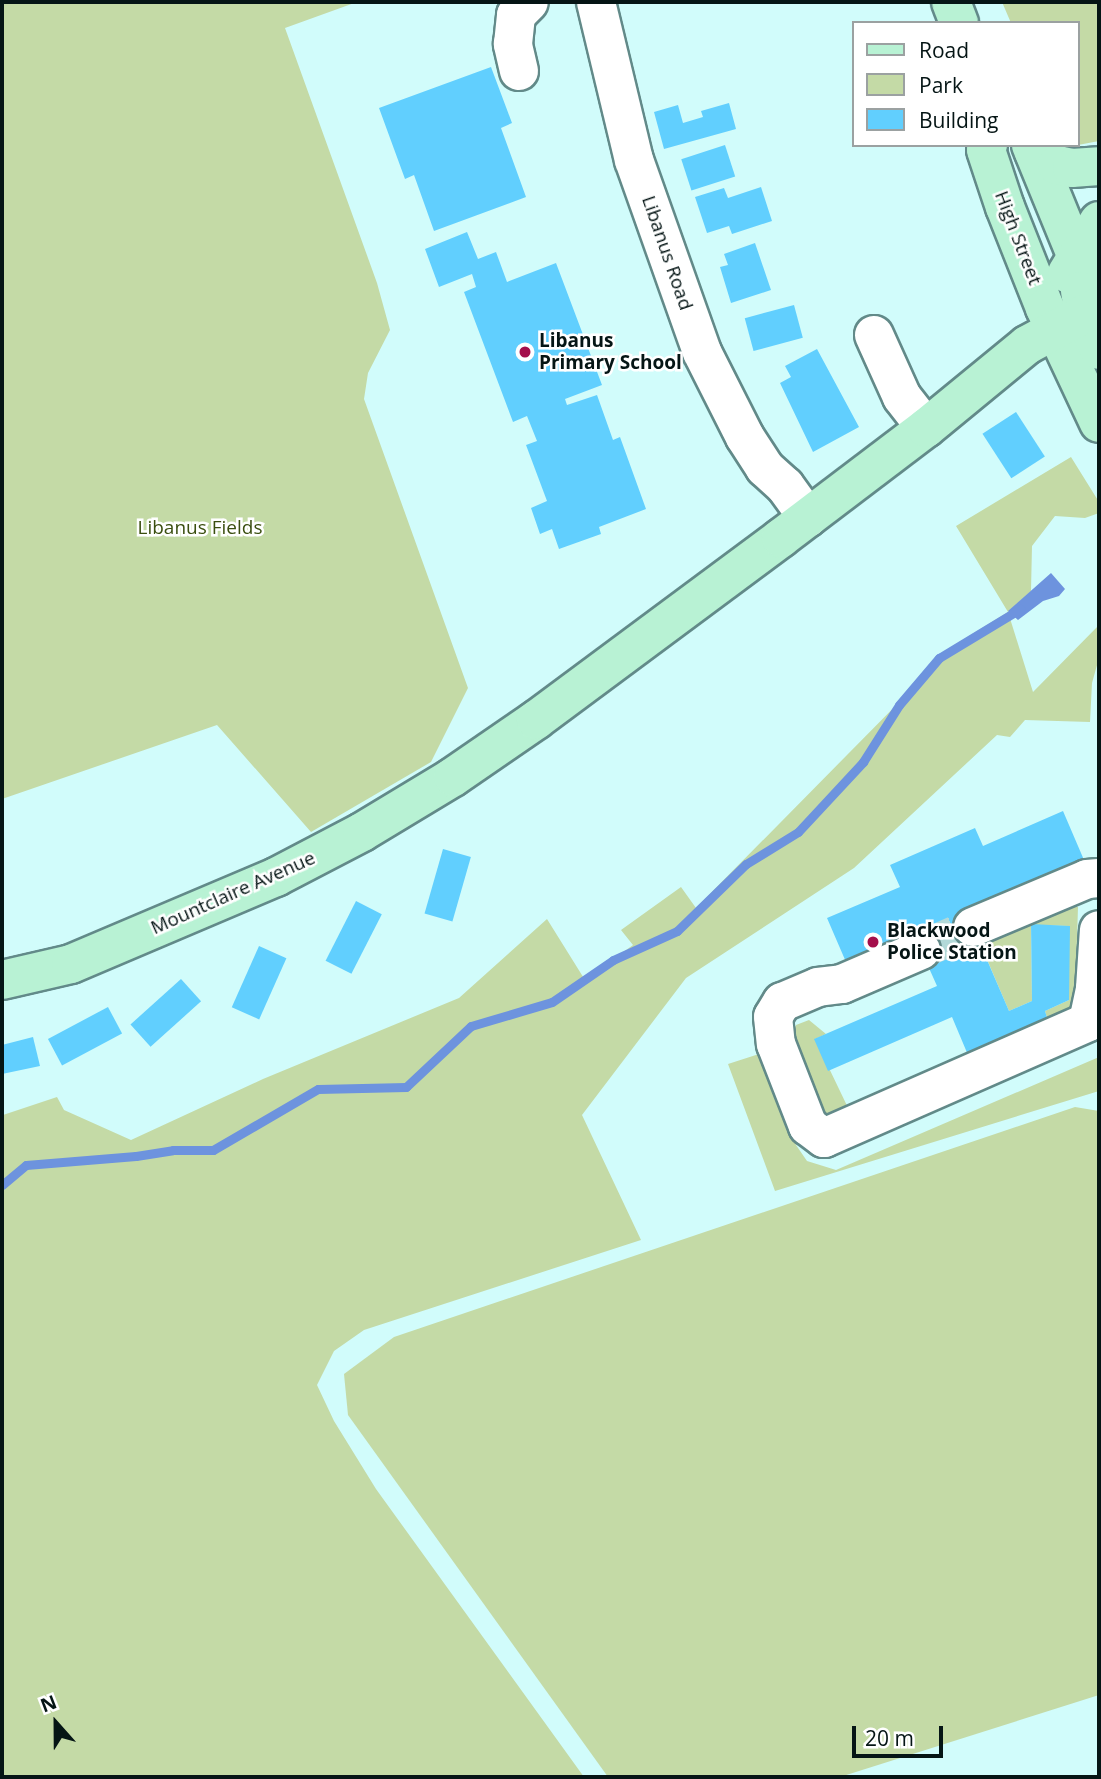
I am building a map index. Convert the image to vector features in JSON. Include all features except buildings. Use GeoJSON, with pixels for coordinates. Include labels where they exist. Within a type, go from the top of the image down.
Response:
{"type":"FeatureCollection","features":[{"type":"Feature","properties":{"kind":"main road"},"geometry":{"type":"LineString","coordinates":[[951,2],[958,21]]}},
{"type":"Feature","properties":{"kind":"main road","name":"High Street"},"geometry":{"type":"LineString","coordinates":[[987,147],[1005,207],[1072,303]]}},
{"type":"Feature","properties":{"kind":"main road"},"geometry":{"type":"LineString","coordinates":[[1032,149],[1072,303],[1099,423]]}},
{"type":"Feature","properties":{"kind":"main road"},"geometry":{"type":"LineString","coordinates":[[1032,149],[1057,165],[1072,168],[1099,166]]}},
{"type":"Feature","properties":{"kind":"main road"},"geometry":{"type":"LineString","coordinates":[[807,518],[926,428],[1072,303],[1099,221]]}},
{"type":"Feature","properties":{"kind":"main road"},"geometry":{"type":"LineString","coordinates":[[1072,303],[1099,350]]}},
{"type":"Feature","properties":{"kind":"main road","name":"Mountclaire Avenue"},"geometry":{"type":"LineString","coordinates":[[2,980],[71,964],[276,877],[362,832],[453,777],[557,705],[807,518]]}},
{"type":"Feature","properties":{"kind":"street"},"geometry":{"type":"LineString","coordinates":[[519,71],[513,44],[516,15],[529,2]]}},
{"type":"Feature","properties":{"kind":"street","name":"Libanus Road"},"geometry":{"type":"LineString","coordinates":[[596,2],[634,160],[702,352],[745,437],[765,468],[785,486],[807,518]]}},
{"type":"Feature","properties":{"kind":"street"},"geometry":{"type":"LineString","coordinates":[[874,335],[902,397],[926,428]]}},
{"type":"Feature","properties":{"kind":"street"},"geometry":{"type":"LineString","coordinates":[[973,927],[1087,879],[1099,878]]}},
{"type":"Feature","properties":{"kind":"street"},"geometry":{"type":"LineString","coordinates":[[921,950],[842,984],[818,987],[782,1003],[773,1017],[776,1044],[808,1126],[824,1138],[1088,1022],[1095,988],[1099,930]]}},
{"type":"Feature","properties":{"kind":"green space","name":"Libanus Fields"},"geometry":{"type":"Polygon","coordinates":[[[2,2],[357,2],[285,28],[377,283],[390,330],[368,373],[364,399],[468,688],[431,762],[311,832],[217,725],[2,799],[2,2]]]}},
{"type":"Feature","properties":{"kind":"green space"},"geometry":{"type":"Polygon","coordinates":[[[1002,2],[1099,2],[1099,141],[1080,145],[1080,21],[1010,21],[1002,2]]]}},
{"type":"Feature","properties":{"kind":"green space"},"geometry":{"type":"Polygon","coordinates":[[[1071,457],[1099,502],[1099,513],[1085,518],[1055,516],[1032,546],[1031,591],[1008,612],[956,526],[1071,457]]]}},
{"type":"Feature","properties":{"kind":"green space"},"geometry":{"type":"Polygon","coordinates":[[[1008,612],[1033,692],[1099,625],[1099,658],[1092,683],[1090,722],[1025,720],[1010,737],[997,735],[854,868],[686,978],[582,1115],[641,1240],[364,1330],[334,1351],[317,1385],[334,1421],[376,1489],[584,1777],[2,1777],[3,1115],[57,1097],[64,1110],[131,1140],[263,1079],[459,998],[547,919],[585,980],[633,945],[621,930],[681,887],[696,908],[923,678],[935,657],[1008,612]]]}},
{"type":"Feature","properties":{"kind":"green space"},"geometry":{"type":"Polygon","coordinates":[[[1069,906],[1078,907],[1075,1003],[1068,1012],[1048,1021],[1045,1011],[1069,1000],[1069,926],[1031,925],[1032,1001],[1009,1011],[980,943],[1069,906]]]}},
{"type":"Feature","properties":{"kind":"green space"},"geometry":{"type":"Polygon","coordinates":[[[809,1020],[826,1034],[815,1039],[851,1114],[831,1121],[816,1115],[792,1035],[796,1025],[809,1020]]]}},
{"type":"Feature","properties":{"kind":"green space"},"geometry":{"type":"Polygon","coordinates":[[[759,1054],[796,1145],[807,1161],[836,1170],[1099,1057],[1099,1091],[775,1191],[728,1064],[759,1054]]]}},
{"type":"Feature","properties":{"kind":"green space"},"geometry":{"type":"Polygon","coordinates":[[[1075,1107],[1099,1111],[1099,1695],[840,1777],[608,1777],[348,1415],[344,1374],[394,1337],[1075,1107]]]}},
{"type":"Feature","properties":{"kind":"water"},"geometry":{"type":"Polygon","coordinates":[[[1051,573],[1065,589],[1059,596],[1043,601],[1018,620],[1008,611],[1051,573]]]}},
{"type":"Feature","properties":{"kind":"waterway"},"geometry":{"type":"LineString","coordinates":[[2,1185],[26,1165],[136,1156],[173,1150],[213,1150],[318,1089],[406,1087],[471,1026],[552,1002],[613,960],[677,931],[746,864],[798,832],[863,762],[899,705],[939,658],[1020,609]]}},
{"type":"Feature","properties":{"kind":"tunnel"},"geometry":{"type":"LineString","coordinates":[[921,950],[973,927]]}},
{"type":"Feature","properties":{"kind":"place","name":"Libanus Primary School"},"geometry":{"type":"Point","coordinates":[525,352]}},
{"type":"Feature","properties":{"kind":"place","name":"Blackwood Police Station"},"geometry":{"type":"Point","coordinates":[873,942]}}]}
